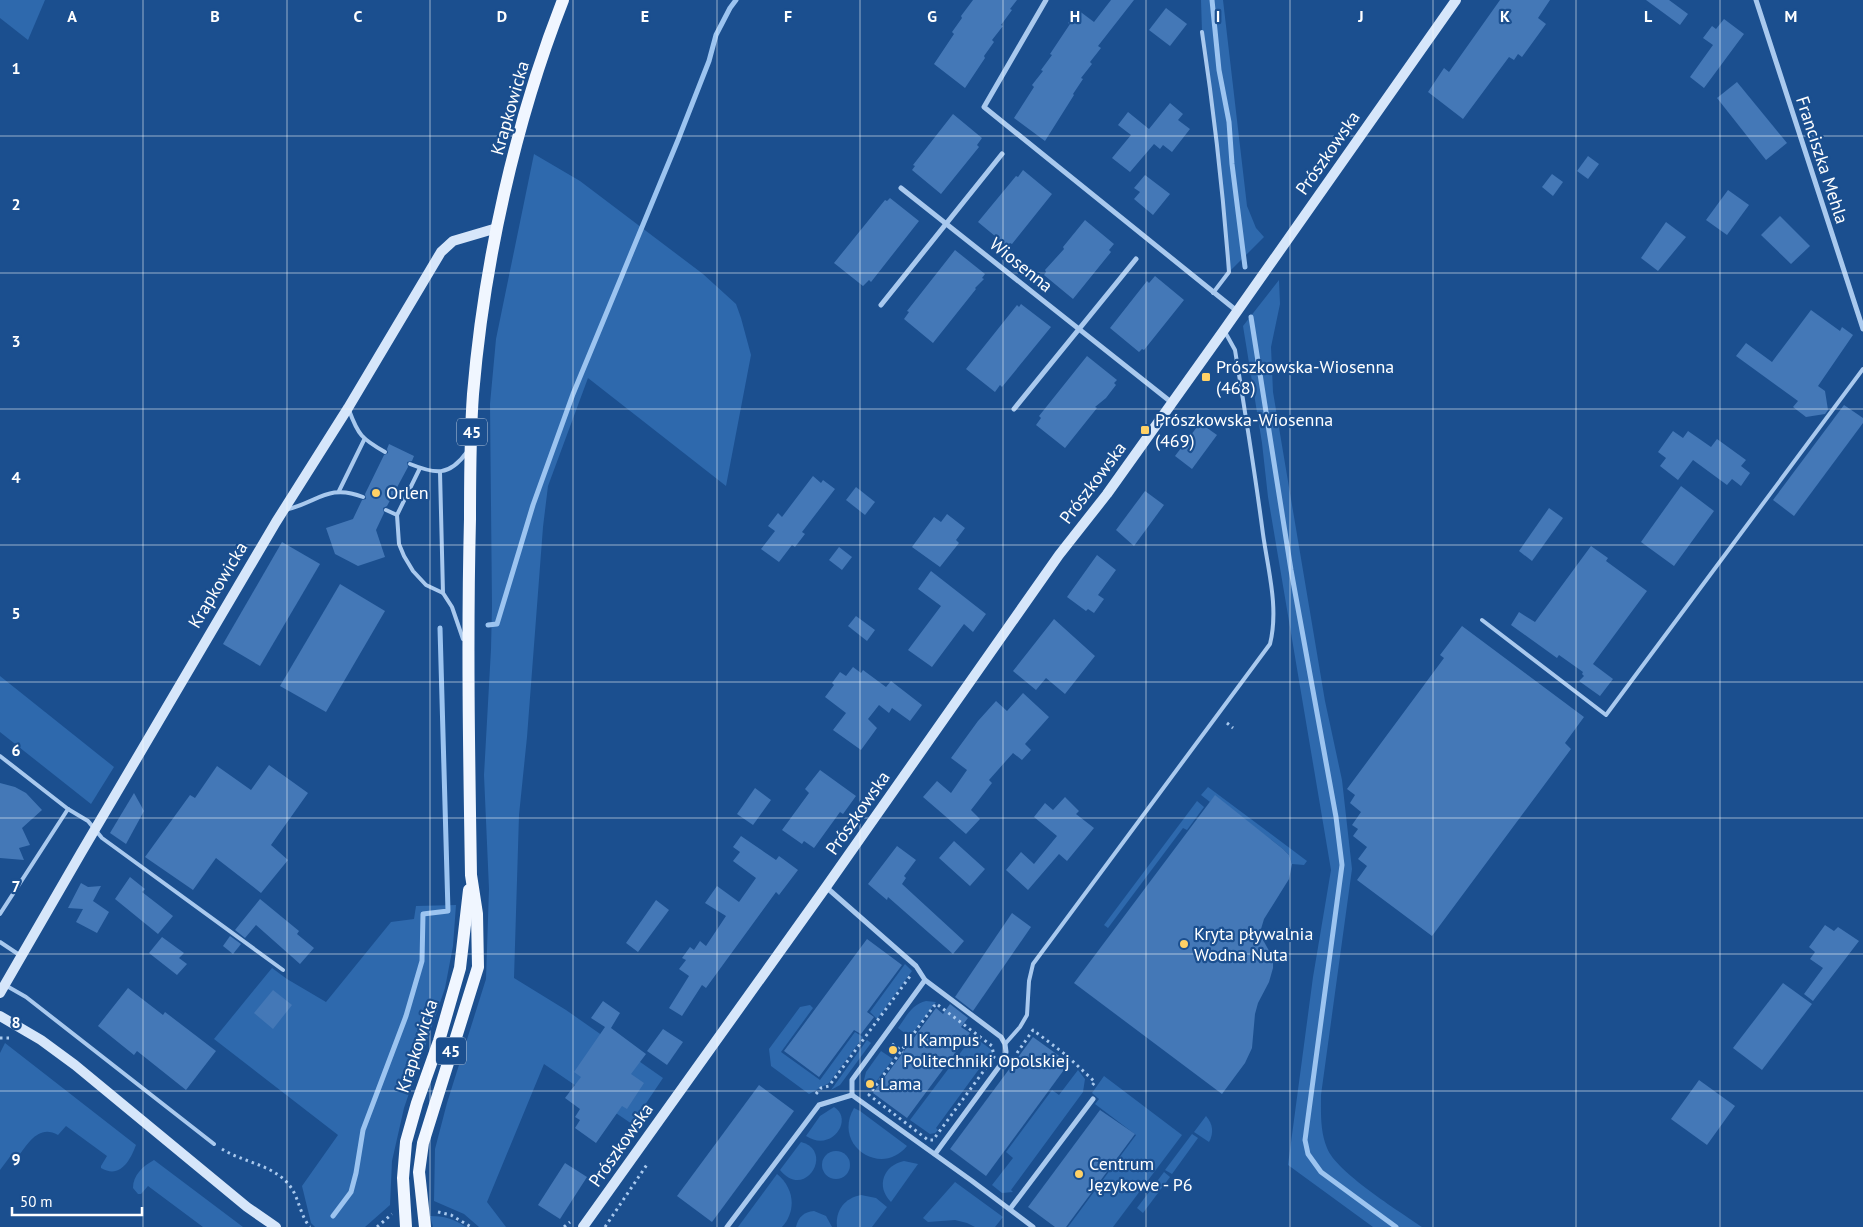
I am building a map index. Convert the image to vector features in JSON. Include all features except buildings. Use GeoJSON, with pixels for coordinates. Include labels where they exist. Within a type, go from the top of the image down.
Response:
{"type":"FeatureCollection","features":[{"type":"Feature","properties":{"kind":"main road","name":"Krapkowicka"},"geometry":{"type":"LineString","coordinates":[[406,1227],[403,1178],[406,1142],[417,1103],[439,1041],[460,968],[471,875],[468,582],[473,396],[480,331],[497,228],[512,162],[534,85],[563,0]]}},
{"type":"Feature","properties":{"kind":"main road","name":"Prószkowska"},"geometry":{"type":"LineString","coordinates":[[583,1227],[1060,555],[1107,494],[1224,330],[1456,0]]}},
{"type":"Feature","properties":{"kind":"main road","name":"Krapkowicka"},"geometry":{"type":"LineString","coordinates":[[2,989],[283,510],[348,408],[442,252],[452,241],[497,228]]}},
{"type":"Feature","properties":{"kind":"main road","name":"Krapkowicka"},"geometry":{"type":"LineString","coordinates":[[425,1227],[420,1172],[423,1143],[478,967],[477,914],[471,875]]}},
{"type":"Feature","properties":{"kind":"main road"},"geometry":{"type":"LineString","coordinates":[[0,1016],[41,1040],[75,1065],[247,1207],[276,1227]]}},
{"type":"Feature","properties":{"kind":"main road"},"geometry":{"type":"LineString","coordinates":[[247,1207],[265,1227]]}},
{"type":"Feature","properties":{"kind":"street"},"geometry":{"type":"LineString","coordinates":[[1046,0],[984,107],[1237,311]]}},
{"type":"Feature","properties":{"kind":"street","name":"Franciszka Mehla"},"geometry":{"type":"LineString","coordinates":[[1756,0],[1863,329]]}},
{"type":"Feature","properties":{"kind":"street"},"geometry":{"type":"LineString","coordinates":[[881,305],[1002,154]]}},
{"type":"Feature","properties":{"kind":"street","name":"Wiosenna"},"geometry":{"type":"LineString","coordinates":[[901,188],[1171,402]]}},
{"type":"Feature","properties":{"kind":"street"},"geometry":{"type":"LineString","coordinates":[[1014,409],[1136,259]]}},
{"type":"Feature","properties":{"kind":"street"},"geometry":{"type":"LineString","coordinates":[[826,887],[916,966],[925,980],[995,1032],[1005,1044],[1004,1060],[935,1154]]}},
{"type":"Feature","properties":{"kind":"street"},"geometry":{"type":"LineString","coordinates":[[852,1095],[852,1080],[925,980]]}},
{"type":"Feature","properties":{"kind":"street"},"geometry":{"type":"LineString","coordinates":[[852,1095],[1033,1227]]}},
{"type":"Feature","properties":{"kind":"street"},"geometry":{"type":"LineString","coordinates":[[727,1227],[819,1105],[852,1095]]}},
{"type":"Feature","properties":{"kind":"street"},"geometry":{"type":"LineString","coordinates":[[1010,1209],[1093,1099]]}},
{"type":"Feature","properties":{"kind":"lane"},"geometry":{"type":"LineString","coordinates":[[1202,32],[1222,180],[1229,272],[1213,293]]}},
{"type":"Feature","properties":{"kind":"lane"},"geometry":{"type":"LineString","coordinates":[[1005,1044],[1020,1028],[1027,1015],[1029,981],[1033,964],[1270,644],[1273,630],[1274,606],[1258,495],[1235,350],[1224,330]]}},
{"type":"Feature","properties":{"kind":"lane"},"geometry":{"type":"LineString","coordinates":[[1482,620],[1606,715],[1863,369]]}},
{"type":"Feature","properties":{"kind":"lane"},"geometry":{"type":"LineString","coordinates":[[348,408],[355,426],[364,440],[385,452]]}},
{"type":"Feature","properties":{"kind":"lane"},"geometry":{"type":"LineString","coordinates":[[339,492],[364,440]]}},
{"type":"Feature","properties":{"kind":"lane"},"geometry":{"type":"LineString","coordinates":[[410,464],[429,471],[440,472],[451,468],[462,460],[471,447]]}},
{"type":"Feature","properties":{"kind":"lane"},"geometry":{"type":"LineString","coordinates":[[420,468],[397,516],[399,544],[413,571],[426,584],[443,593],[452,607],[462,632],[469,670]]}},
{"type":"Feature","properties":{"kind":"lane"},"geometry":{"type":"LineString","coordinates":[[440,472],[443,593]]}},
{"type":"Feature","properties":{"kind":"lane"},"geometry":{"type":"LineString","coordinates":[[283,510],[294,508],[327,493],[352,493],[363,497]]}},
{"type":"Feature","properties":{"kind":"lane"},"geometry":{"type":"LineString","coordinates":[[386,510],[397,516]]}},
{"type":"Feature","properties":{"kind":"lane"},"geometry":{"type":"LineString","coordinates":[[0,756],[68,809],[88,821],[108,843],[283,970]]}},
{"type":"Feature","properties":{"kind":"lane"},"geometry":{"type":"LineString","coordinates":[[0,914],[68,809]]}},
{"type":"Feature","properties":{"kind":"lane"},"geometry":{"type":"LineString","coordinates":[[0,942],[22,956]]}},
{"type":"Feature","properties":{"kind":"lane"},"geometry":{"type":"LineString","coordinates":[[2,989],[26,997],[214,1144]]}},
{"type":"Feature","properties":{"kind":"path"},"geometry":{"type":"LineString","coordinates":[[1227,723],[1233,728]]}},
{"type":"Feature","properties":{"kind":"path"},"geometry":{"type":"LineString","coordinates":[[938,1005],[992,1046],[994,1057],[933,1140],[928,1140],[910,1128],[869,1095],[900,1050],[934,1006],[938,1005]]}},
{"type":"Feature","properties":{"kind":"path"},"geometry":{"type":"LineString","coordinates":[[1016,1054],[1034,1030],[1066,1055],[1095,1082],[1088,1091],[1093,1099]]}},
{"type":"Feature","properties":{"kind":"path"},"geometry":{"type":"LineString","coordinates":[[214,1144],[231,1154],[254,1162],[284,1181],[292,1188],[310,1227]]}},
{"type":"Feature","properties":{"kind":"path"},"geometry":{"type":"LineString","coordinates":[[605,1227],[650,1160]]}},
{"type":"Feature","properties":{"kind":"shaded area"},"geometry":{"type":"Polygon","coordinates":[[[0,0],[45,0],[28,40],[0,18],[0,0]]]}},
{"type":"Feature","properties":{"kind":"shaded area"},"geometry":{"type":"Polygon","coordinates":[[[1201,0],[1223,0],[1247,206],[1256,228],[1264,237],[1229,272],[1224,200],[1202,32],[1201,0]]]}},
{"type":"Feature","properties":{"kind":"shaded area"},"geometry":{"type":"Polygon","coordinates":[[[534,154],[580,181],[703,274],[736,304],[751,355],[726,486],[588,378],[548,486],[519,815],[514,978],[566,1010],[663,1078],[632,1124],[544,1064],[487,1202],[506,1227],[479,1227],[464,1214],[434,1201],[435,1149],[447,1103],[486,979],[489,889],[484,775],[492,606],[490,404],[496,339],[534,154]]]}},
{"type":"Feature","properties":{"kind":"shaded area"},"geometry":{"type":"Polygon","coordinates":[[[1279,280],[1280,304],[1271,347],[1273,392],[1325,701],[1342,780],[1352,869],[1321,1095],[1322,1129],[1327,1148],[1342,1168],[1369,1190],[1422,1227],[1373,1227],[1288,1165],[1313,977],[1331,870],[1268,497],[1262,443],[1243,326],[1279,280]]]}},
{"type":"Feature","properties":{"kind":"shaded area"},"geometry":{"type":"Polygon","coordinates":[[[0,676],[114,767],[91,804],[0,732],[0,676]]]}},
{"type":"Feature","properties":{"kind":"shaded area"},"geometry":{"type":"Polygon","coordinates":[[[1208,787],[1307,861],[1304,865],[1292,864],[1289,855],[1283,849],[1215,796],[1210,802],[1201,795],[1208,787]]]}},
{"type":"Feature","properties":{"kind":"shaded area"},"geometry":{"type":"Polygon","coordinates":[[[1197,801],[1204,807],[1187,830],[1183,828],[1108,928],[1104,925],[1197,801]]]}},
{"type":"Feature","properties":{"kind":"shaded area"},"geometry":{"type":"Polygon","coordinates":[[[456,905],[453,946],[445,988],[404,1108],[392,1161],[390,1205],[365,1227],[315,1227],[311,1223],[302,1186],[338,1135],[214,1039],[272,968],[326,1002],[391,922],[414,919],[416,906],[456,905]]]}},
{"type":"Feature","properties":{"kind":"shaded area"},"geometry":{"type":"Polygon","coordinates":[[[905,964],[912,971],[877,1019],[870,1012],[905,964]]]}},
{"type":"Feature","properties":{"kind":"shaded area"},"geometry":{"type":"Polygon","coordinates":[[[926,1001],[936,1002],[910,1037],[898,1028],[913,1008],[926,1001]]]}},
{"type":"Feature","properties":{"kind":"shaded area"},"geometry":{"type":"Polygon","coordinates":[[[810,1005],[813,1008],[781,1052],[820,1080],[855,1032],[863,1037],[829,1083],[809,1094],[771,1066],[769,1049],[800,1007],[810,1005]]]}},
{"type":"Feature","properties":{"kind":"shaded area"},"geometry":{"type":"Polygon","coordinates":[[[973,1036],[993,1051],[993,1056],[990,1054],[936,1128],[938,1130],[930,1134],[910,1120],[973,1036]]]}},
{"type":"Feature","properties":{"kind":"shaded area"},"geometry":{"type":"Polygon","coordinates":[[[867,1040],[871,1043],[840,1085],[831,1090],[867,1040]]]}},
{"type":"Feature","properties":{"kind":"shaded area"},"geometry":{"type":"Polygon","coordinates":[[[5,1043],[136,1145],[131,1157],[123,1167],[114,1171],[101,1168],[107,1156],[66,1126],[58,1135],[51,1132],[40,1133],[30,1141],[18,1157],[12,1154],[0,1170],[0,1053],[5,1043]]]}},
{"type":"Feature","properties":{"kind":"shaded area"},"geometry":{"type":"Polygon","coordinates":[[[881,1051],[893,1059],[870,1090],[865,1087],[866,1072],[881,1051]]]}},
{"type":"Feature","properties":{"kind":"shaded area"},"geometry":{"type":"Polygon","coordinates":[[[1078,1070],[1085,1079],[1083,1092],[1011,1190],[1013,1192],[1002,1193],[992,1185],[1013,1158],[1006,1152],[1052,1090],[1059,1095],[1078,1070]]]}},
{"type":"Feature","properties":{"kind":"shaded area"},"geometry":{"type":"Polygon","coordinates":[[[1104,1076],[1182,1135],[1113,1227],[1068,1227],[1136,1135],[1095,1104],[1099,1099],[1092,1093],[1104,1076]]]}},
{"type":"Feature","properties":{"kind":"shaded area"},"geometry":{"type":"Polygon","coordinates":[[[834,1107],[840,1112],[842,1119],[841,1126],[837,1132],[832,1137],[824,1140],[815,1140],[806,1136],[820,1116],[834,1107]]]}},
{"type":"Feature","properties":{"kind":"shaded area"},"geometry":{"type":"Polygon","coordinates":[[[854,1108],[907,1146],[896,1155],[885,1159],[873,1158],[862,1153],[854,1145],[849,1134],[849,1122],[854,1108]]]}},
{"type":"Feature","properties":{"kind":"shaded area"},"geometry":{"type":"Polygon","coordinates":[[[1206,1116],[1212,1129],[1209,1142],[1194,1132],[1206,1116]]]}},
{"type":"Feature","properties":{"kind":"shaded area"},"geometry":{"type":"Polygon","coordinates":[[[1192,1134],[1198,1138],[1172,1174],[1165,1170],[1192,1134]]]}},
{"type":"Feature","properties":{"kind":"shaded area"},"geometry":{"type":"Polygon","coordinates":[[[801,1142],[811,1147],[816,1155],[816,1163],[813,1171],[807,1177],[799,1180],[789,1178],[780,1170],[801,1142]]]}},
{"type":"Feature","properties":{"kind":"shaded area"},"geometry":{"type":"Polygon","coordinates":[[[836,1151],[846,1155],[850,1165],[846,1175],[836,1179],[826,1175],[822,1165],[826,1155],[836,1151]]]}},
{"type":"Feature","properties":{"kind":"shaded area"},"geometry":{"type":"Polygon","coordinates":[[[154,1160],[243,1227],[203,1227],[148,1186],[141,1194],[138,1194],[133,1188],[133,1183],[143,1168],[154,1160]]]}},
{"type":"Feature","properties":{"kind":"shaded area"},"geometry":{"type":"Polygon","coordinates":[[[904,1161],[918,1164],[891,1202],[883,1189],[884,1177],[891,1167],[904,1161]]]}},
{"type":"Feature","properties":{"kind":"shaded area"},"geometry":{"type":"Polygon","coordinates":[[[1164,1172],[1170,1177],[1143,1213],[1137,1208],[1164,1172]]]}},
{"type":"Feature","properties":{"kind":"shaded area"},"geometry":{"type":"Polygon","coordinates":[[[777,1174],[787,1186],[792,1199],[790,1214],[782,1227],[738,1227],[777,1174]]]}},
{"type":"Feature","properties":{"kind":"shaded area"},"geometry":{"type":"Polygon","coordinates":[[[955,1182],[1003,1217],[995,1227],[975,1227],[955,1220],[928,1222],[923,1218],[955,1182]]]}},
{"type":"Feature","properties":{"kind":"shaded area"},"geometry":{"type":"Polygon","coordinates":[[[861,1195],[876,1198],[887,1207],[872,1227],[837,1227],[839,1210],[842,1206],[850,1199],[861,1195]]]}},
{"type":"Feature","properties":{"kind":"shaded area"},"geometry":{"type":"Polygon","coordinates":[[[814,1211],[826,1216],[832,1227],[796,1227],[798,1220],[802,1216],[814,1211]]]}},
{"type":"Feature","properties":{"kind":"shaded area"},"geometry":{"type":"Polygon","coordinates":[[[430,1216],[449,1218],[466,1227],[433,1227],[430,1216]]]}},
{"type":"Feature","properties":{"kind":"waterway"},"geometry":{"type":"LineString","coordinates":[[488,625],[497,624],[533,505],[573,394],[678,140],[709,61],[716,35],[736,0]]}},
{"type":"Feature","properties":{"kind":"waterway"},"geometry":{"type":"LineString","coordinates":[[1212,0],[1219,70],[1229,122],[1232,164],[1245,267]]}},
{"type":"Feature","properties":{"kind":"waterway"},"geometry":{"type":"LineString","coordinates":[[1251,317],[1291,570],[1336,817],[1342,865],[1305,1140],[1308,1154],[1321,1172],[1396,1227]]}},
{"type":"Feature","properties":{"kind":"waterway"},"geometry":{"type":"LineString","coordinates":[[333,1216],[351,1192],[363,1130],[406,1016],[422,961],[423,914],[448,911],[440,628]]}},
{"type":"Feature","properties":{"kind":"place","name":"Prószkowska-Wiosenna (468)"},"geometry":{"type":"Point","coordinates":[1206,377]}},
{"type":"Feature","properties":{"kind":"place","name":"Prószkowska-Wiosenna (469)"},"geometry":{"type":"Point","coordinates":[1145,430]}},
{"type":"Feature","properties":{"kind":"place","name":"Orlen"},"geometry":{"type":"Point","coordinates":[376,493]}},
{"type":"Feature","properties":{"kind":"place","name":"Kryta pływalnia Wodna Nuta"},"geometry":{"type":"Point","coordinates":[1184,944]}},
{"type":"Feature","properties":{"kind":"place","name":"II Kampus Politechniki Opolskiej"},"geometry":{"type":"Point","coordinates":[893,1050]}},
{"type":"Feature","properties":{"kind":"place","name":"Lama"},"geometry":{"type":"Point","coordinates":[870,1084]}},
{"type":"Feature","properties":{"kind":"place","name":"Centrum Językowe - P6"},"geometry":{"type":"Point","coordinates":[1079,1174]}}]}
